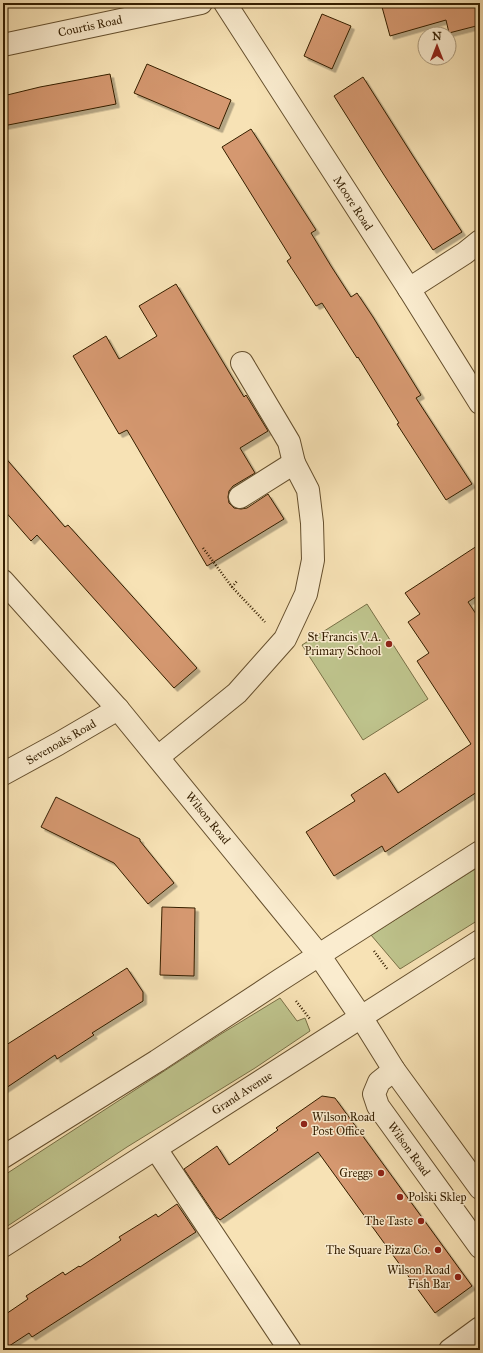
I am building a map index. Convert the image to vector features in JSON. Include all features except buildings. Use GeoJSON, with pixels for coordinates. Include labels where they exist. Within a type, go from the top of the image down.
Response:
{"type":"FeatureCollection","features":[{"type":"Feature","properties":{"kind":"street","name":"Courtis Road"},"geometry":{"type":"LineString","coordinates":[[3,45],[201,3]]}},
{"type":"Feature","properties":{"kind":"street","name":"Moore Road"},"geometry":{"type":"LineString","coordinates":[[225,3],[409,289],[480,403]]}},
{"type":"Feature","properties":{"kind":"street"},"geometry":{"type":"LineString","coordinates":[[409,289],[480,241]]}},
{"type":"Feature","properties":{"kind":"street"},"geometry":{"type":"LineString","coordinates":[[158,757],[238,693],[285,639],[306,594],[313,560],[312,523],[308,490],[294,463],[289,442],[242,363]]}},
{"type":"Feature","properties":{"kind":"street"},"geometry":{"type":"LineString","coordinates":[[240,498],[294,463]]}},
{"type":"Feature","properties":{"kind":"street","name":"Wilson Road"},"geometry":{"type":"LineString","coordinates":[[3,580],[118,709],[320,955],[394,1070],[480,1188]]}},
{"type":"Feature","properties":{"kind":"street","name":"Sevenoaks Road"},"geometry":{"type":"LineString","coordinates":[[3,774],[118,709]]}},
{"type":"Feature","properties":{"kind":"street"},"geometry":{"type":"LineString","coordinates":[[3,1157],[157,1061],[480,852]]}},
{"type":"Feature","properties":{"kind":"street","name":"Grand Avenue"},"geometry":{"type":"LineString","coordinates":[[3,1246],[480,941]]}},
{"type":"Feature","properties":{"kind":"street","name":"Wilson Road"},"geometry":{"type":"LineString","coordinates":[[394,1070],[379,1082],[374,1094],[378,1106],[480,1247]]}},
{"type":"Feature","properties":{"kind":"street"},"geometry":{"type":"LineString","coordinates":[[156,1149],[290,1350]]}},
{"type":"Feature","properties":{"kind":"street"},"geometry":{"type":"LineString","coordinates":[[450,1350],[480,1328]]}},
{"type":"Feature","properties":{"kind":"path"},"geometry":{"type":"LineString","coordinates":[[203,548],[232,587],[261,618],[285,639]]}},
{"type":"Feature","properties":{"kind":"path"},"geometry":{"type":"LineString","coordinates":[[232,587],[238,581]]}},
{"type":"Feature","properties":{"kind":"path"},"geometry":{"type":"LineString","coordinates":[[371,947],[389,971]]}},
{"type":"Feature","properties":{"kind":"path"},"geometry":{"type":"LineString","coordinates":[[292,995],[314,1025]]}},
{"type":"Feature","properties":{"kind":"green space"},"geometry":{"type":"Polygon","coordinates":[[[367,604],[428,699],[363,740],[302,645],[367,604]]]}},
{"type":"Feature","properties":{"kind":"green space"},"geometry":{"type":"Polygon","coordinates":[[[480,866],[480,919],[400,969],[371,935],[480,866]]]}},
{"type":"Feature","properties":{"kind":"green space"},"geometry":{"type":"Polygon","coordinates":[[[280,998],[297,1021],[305,1018],[310,1031],[255,1068],[127,1147],[3,1229],[3,1176],[221,1034],[280,998]]]}},
{"type":"Feature","properties":{"kind":"place","name":"St Francis V.A. Primary School"},"geometry":{"type":"Point","coordinates":[389,644]}},
{"type":"Feature","properties":{"kind":"place","name":"Wilson Road Post Office"},"geometry":{"type":"Point","coordinates":[304,1124]}},
{"type":"Feature","properties":{"kind":"place","name":"Greggs"},"geometry":{"type":"Point","coordinates":[381,1173]}},
{"type":"Feature","properties":{"kind":"place","name":"Polski Sklep"},"geometry":{"type":"Point","coordinates":[400,1197]}},
{"type":"Feature","properties":{"kind":"place","name":"The Taste"},"geometry":{"type":"Point","coordinates":[421,1221]}},
{"type":"Feature","properties":{"kind":"place","name":"The Square Pizza Co."},"geometry":{"type":"Point","coordinates":[438,1250]}},
{"type":"Feature","properties":{"kind":"place","name":"Wilson Road Fish Bar"},"geometry":{"type":"Point","coordinates":[458,1277]}}]}
